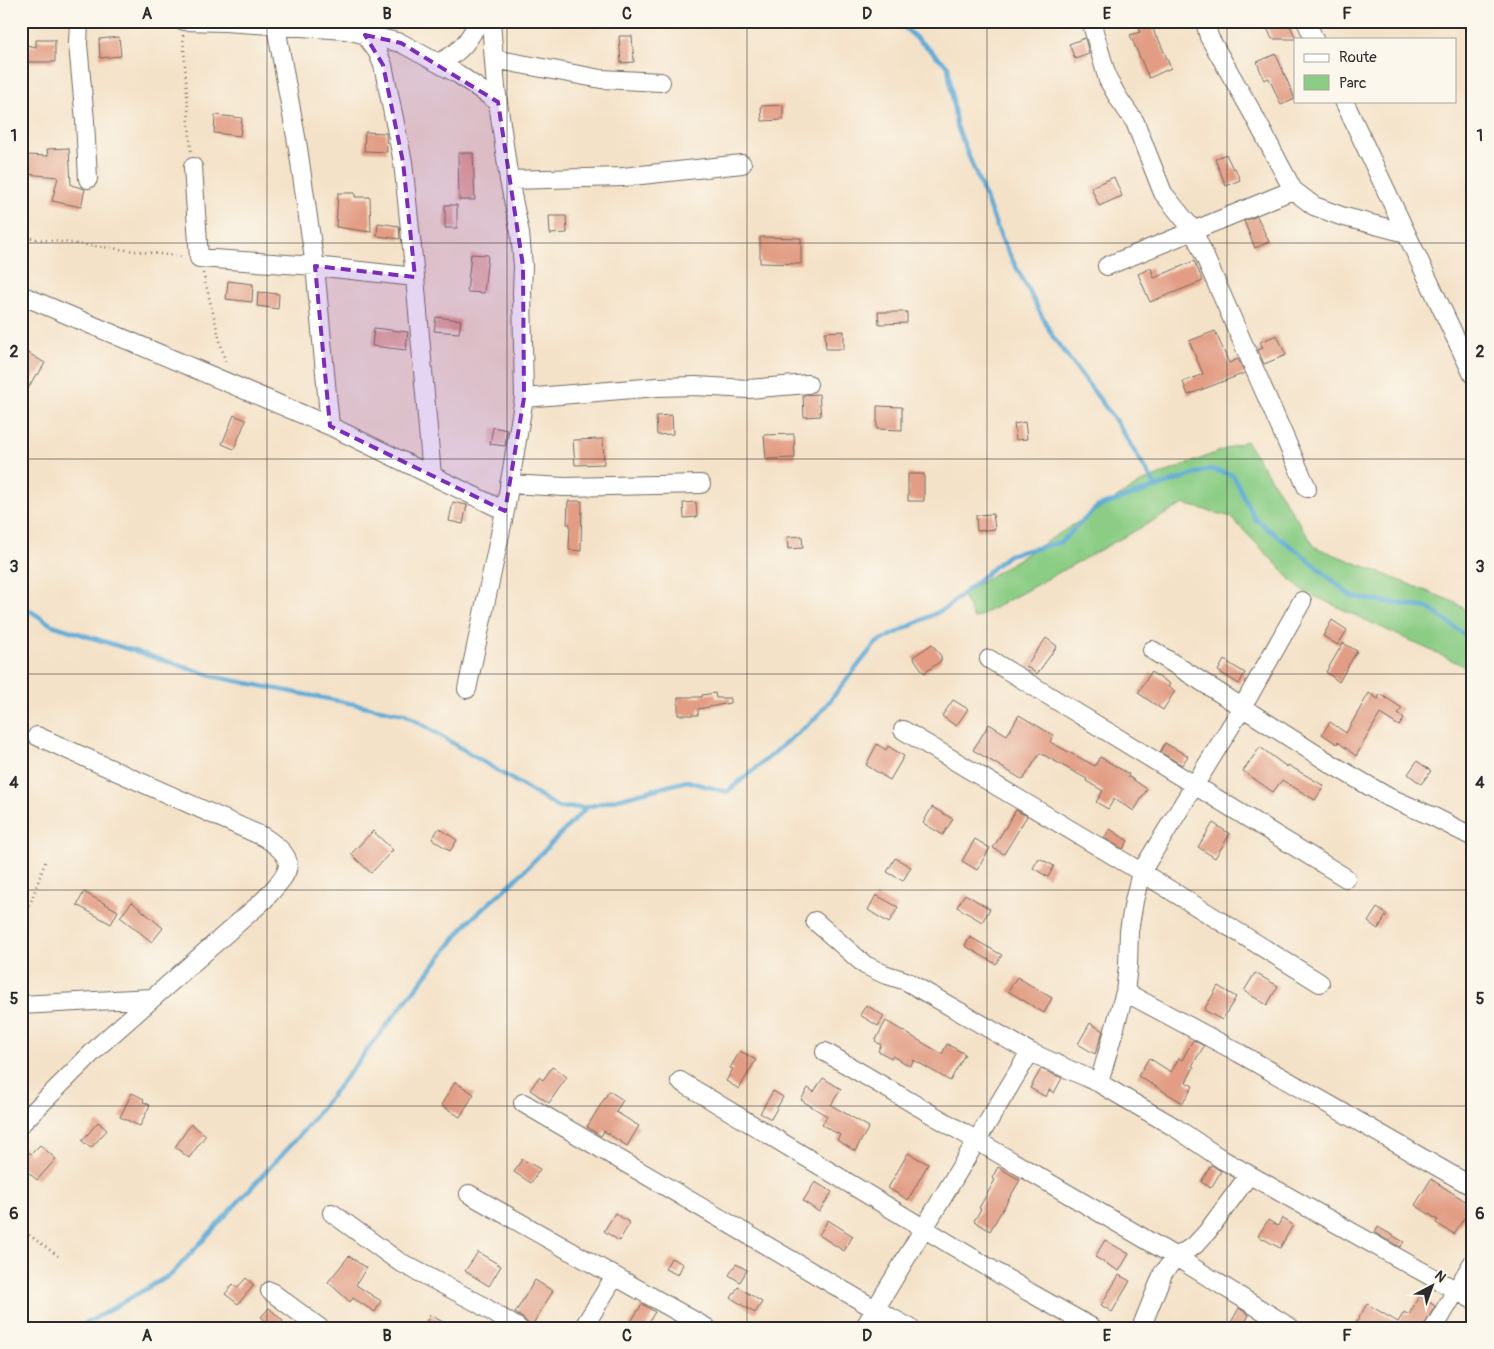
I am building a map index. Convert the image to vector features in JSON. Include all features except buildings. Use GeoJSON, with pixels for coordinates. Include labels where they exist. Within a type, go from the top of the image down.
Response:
{"type":"FeatureCollection","features":[{"type":"Feature","properties":{"kind":"street"},"geometry":{"type":"LineString","coordinates":[[78,21],[78,44],[86,121],[88,179]]}},
{"type":"Feature","properties":{"kind":"street"},"geometry":{"type":"LineString","coordinates":[[438,63],[462,48],[479,21]]}},
{"type":"Feature","properties":{"kind":"street"},"geometry":{"type":"LineString","coordinates":[[467,689],[504,511],[524,398],[523,266],[520,233],[509,180],[498,102],[491,21]]}},
{"type":"Feature","properties":{"kind":"street"},"geometry":{"type":"LineString","coordinates":[[1091,21],[1108,80],[1135,122],[1163,193],[1193,230],[1307,488]]}},
{"type":"Feature","properties":{"kind":"street"},"geometry":{"type":"LineString","coordinates":[[1205,21],[1209,36],[1244,97],[1293,190],[1314,206],[1341,216],[1406,233]]}},
{"type":"Feature","properties":{"kind":"street"},"geometry":{"type":"LineString","coordinates":[[1306,21],[1314,38]]}},
{"type":"Feature","properties":{"kind":"street"},"geometry":{"type":"LineString","coordinates":[[183,26],[225,22],[275,24],[346,30],[401,42],[458,74],[498,102]]}},
{"type":"Feature","properties":{"kind":"street"},"geometry":{"type":"LineString","coordinates":[[275,24],[298,148],[315,266],[330,426]]}},
{"type":"Feature","properties":{"kind":"street"},"geometry":{"type":"LineString","coordinates":[[365,35],[377,51],[383,65],[402,162],[415,277],[432,476]]}},
{"type":"Feature","properties":{"kind":"street"},"geometry":{"type":"LineString","coordinates":[[494,59],[601,79],[661,82]]}},
{"type":"Feature","properties":{"kind":"street"},"geometry":{"type":"LineString","coordinates":[[1344,102],[1473,375]]}},
{"type":"Feature","properties":{"kind":"street"},"geometry":{"type":"LineString","coordinates":[[509,180],[623,177],[742,164]]}},
{"type":"Feature","properties":{"kind":"street"},"geometry":{"type":"LineString","coordinates":[[192,167],[199,258],[315,266],[415,277]]}},
{"type":"Feature","properties":{"kind":"street"},"geometry":{"type":"LineString","coordinates":[[1107,266],[1293,190]]}},
{"type":"Feature","properties":{"kind":"street"},"geometry":{"type":"LineString","coordinates":[[21,295],[330,426],[504,511]]}},
{"type":"Feature","properties":{"kind":"street"},"geometry":{"type":"LineString","coordinates":[[524,398],[657,386],[748,389],[808,384]]}},
{"type":"Feature","properties":{"kind":"street"},"geometry":{"type":"LineString","coordinates":[[509,484],[565,487],[701,484]]}},
{"type":"Feature","properties":{"kind":"street"},"geometry":{"type":"LineString","coordinates":[[1099,1083],[1125,992],[1130,931],[1140,872],[1242,708],[1302,601]]}},
{"type":"Feature","properties":{"kind":"street"},"geometry":{"type":"LineString","coordinates":[[1152,650],[1333,765],[1388,797],[1473,837]]}},
{"type":"Feature","properties":{"kind":"street"},"geometry":{"type":"LineString","coordinates":[[989,660],[1346,878]]}},
{"type":"Feature","properties":{"kind":"street"},"geometry":{"type":"LineString","coordinates":[[904,730],[1320,983]]}},
{"type":"Feature","properties":{"kind":"street"},"geometry":{"type":"LineString","coordinates":[[21,1124],[101,1044],[264,900],[285,877],[289,868],[288,859],[277,845],[264,837],[37,736]]}},
{"type":"Feature","properties":{"kind":"street"},"geometry":{"type":"LineString","coordinates":[[815,921],[865,965],[884,974],[906,980],[1030,1052],[1099,1083],[1176,1128],[1223,1160],[1473,1300]]}},
{"type":"Feature","properties":{"kind":"street"},"geometry":{"type":"LineString","coordinates":[[1125,992],[1239,1053],[1473,1187]]}},
{"type":"Feature","properties":{"kind":"street"},"geometry":{"type":"LineString","coordinates":[[21,1005],[151,998]]}},
{"type":"Feature","properties":{"kind":"street"},"geometry":{"type":"LineString","coordinates":[[825,1052],[976,1142],[1176,1257],[1291,1328]]}},
{"type":"Feature","properties":{"kind":"street"},"geometry":{"type":"LineString","coordinates":[[864,1328],[1030,1052]]}},
{"type":"Feature","properties":{"kind":"street"},"geometry":{"type":"LineString","coordinates":[[680,1081],[1029,1292],[1093,1328]]}},
{"type":"Feature","properties":{"kind":"street"},"geometry":{"type":"LineString","coordinates":[[523,1103],[910,1328]]}},
{"type":"Feature","properties":{"kind":"street"},"geometry":{"type":"LineString","coordinates":[[1142,1328],[1164,1273],[1176,1257],[1195,1245],[1207,1232],[1250,1175]]}},
{"type":"Feature","properties":{"kind":"street"},"geometry":{"type":"LineString","coordinates":[[469,1194],[707,1328]]}},
{"type":"Feature","properties":{"kind":"street"},"geometry":{"type":"LineString","coordinates":[[332,1213],[398,1261],[478,1303],[518,1328]]}},
{"type":"Feature","properties":{"kind":"street"},"geometry":{"type":"LineString","coordinates":[[1434,1328],[1473,1262]]}},
{"type":"Feature","properties":{"kind":"street"},"geometry":{"type":"LineString","coordinates":[[583,1328],[615,1276]]}},
{"type":"Feature","properties":{"kind":"street"},"geometry":{"type":"LineString","coordinates":[[270,1291],[320,1328]]}},
{"type":"Feature","properties":{"kind":"path"},"geometry":{"type":"LineString","coordinates":[[183,26],[192,167]]}},
{"type":"Feature","properties":{"kind":"path"},"geometry":{"type":"LineString","coordinates":[[21,237],[199,258],[232,385]]}},
{"type":"Feature","properties":{"kind":"path"},"geometry":{"type":"LineString","coordinates":[[21,929],[46,860]]}},
{"type":"Feature","properties":{"kind":"path"},"geometry":{"type":"LineString","coordinates":[[21,902],[30,904]]}},
{"type":"Feature","properties":{"kind":"path"},"geometry":{"type":"LineString","coordinates":[[21,1229],[58,1256]]}},
{"type":"Feature","properties":{"kind":"highlighted area"},"geometry":{"type":"Polygon","coordinates":[[[365,35],[401,43],[498,102],[523,266],[524,398],[505,511],[330,426],[315,266],[415,277],[403,162],[383,65],[365,35]]]}},
{"type":"Feature","properties":{"kind":"green space"},"geometry":{"type":"Polygon","coordinates":[[[1246,441],[1315,547],[1454,602],[1473,614],[1473,674],[1460,664],[1301,590],[1231,517],[1184,504],[974,619],[962,594],[1144,481],[1246,441]]]}},
{"type":"Feature","properties":{"kind":"waterway"},"geometry":{"type":"LineString","coordinates":[[897,21],[948,66],[956,124],[1003,242],[1053,337],[1116,421],[1157,488]]}},
{"type":"Feature","properties":{"kind":"waterway"},"geometry":{"type":"LineString","coordinates":[[21,605],[52,625],[216,677],[405,714],[559,808],[587,807],[687,781],[727,792],[816,718],[876,643],[946,608],[1008,555],[1061,542],[1097,507],[1210,469],[1233,475],[1255,519],[1305,557],[1352,597],[1429,608],[1473,641]]}},
{"type":"Feature","properties":{"kind":"waterway"},"geometry":{"type":"LineString","coordinates":[[78,1328],[172,1274],[305,1129],[468,922],[515,880],[587,807]]}}]}
